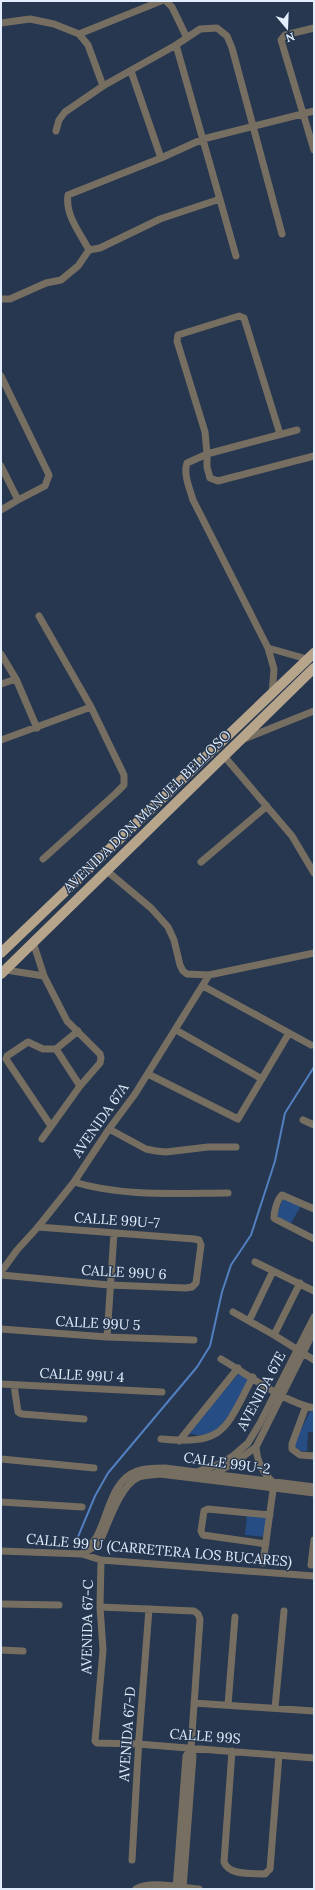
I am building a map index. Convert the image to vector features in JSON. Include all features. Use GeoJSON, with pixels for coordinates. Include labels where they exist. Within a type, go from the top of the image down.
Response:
{"type":"FeatureCollection","features":[{"type":"Feature","properties":{"kind":"main road","name":"AVENIDA DON MANUEL BELLOSO"},"geometry":{"type":"LineString","coordinates":[[1,953],[311,656]]}},
{"type":"Feature","properties":{"kind":"main road","name":"AVENIDA DON MANUEL BELLOSO"},"geometry":{"type":"LineString","coordinates":[[3,972],[314,668]]}},
{"type":"Feature","properties":{"kind":"street"},"geometry":{"type":"LineString","coordinates":[[79,34],[161,1]]}},
{"type":"Feature","properties":{"kind":"street"},"geometry":{"type":"LineString","coordinates":[[166,1],[172,7],[187,38]]}},
{"type":"Feature","properties":{"kind":"street"},"geometry":{"type":"LineString","coordinates":[[1,23],[30,19],[54,24],[79,34],[88,45],[102,86]]}},
{"type":"Feature","properties":{"kind":"street"},"geometry":{"type":"LineString","coordinates":[[56,131],[59,120],[64,112],[102,86],[176,45],[200,29],[217,28],[227,36],[282,234]]}},
{"type":"Feature","properties":{"kind":"street"},"geometry":{"type":"LineString","coordinates":[[314,28],[285,35],[281,40],[314,150]]}},
{"type":"Feature","properties":{"kind":"street"},"geometry":{"type":"LineString","coordinates":[[176,45],[236,256]]}},
{"type":"Feature","properties":{"kind":"street"},"geometry":{"type":"LineString","coordinates":[[130,71],[161,158]]}},
{"type":"Feature","properties":{"kind":"street"},"geometry":{"type":"LineString","coordinates":[[89,250],[72,220],[67,202],[68,195],[161,158],[203,139],[252,125],[314,111]]}},
{"type":"Feature","properties":{"kind":"street"},"geometry":{"type":"LineString","coordinates":[[1,299],[10,299],[46,283],[62,280],[78,266],[89,250],[100,248],[160,219],[220,199]]}},
{"type":"Feature","properties":{"kind":"street"},"geometry":{"type":"LineString","coordinates":[[280,434],[244,318],[239,316],[178,335],[177,340],[205,432],[208,472],[210,478],[218,481],[314,456]]}},
{"type":"Feature","properties":{"kind":"street"},"geometry":{"type":"LineString","coordinates":[[1,376],[49,475],[45,486],[1,510]]}},
{"type":"Feature","properties":{"kind":"street"},"geometry":{"type":"LineString","coordinates":[[272,694],[274,669],[268,648],[193,500],[186,466],[187,463],[207,454],[298,430]]}},
{"type":"Feature","properties":{"kind":"street"},"geometry":{"type":"LineString","coordinates":[[1,466],[18,500]]}},
{"type":"Feature","properties":{"kind":"street"},"geometry":{"type":"LineString","coordinates":[[39,616],[91,707],[124,775],[124,785],[43,859]]}},
{"type":"Feature","properties":{"kind":"street"},"geometry":{"type":"LineString","coordinates":[[268,648],[311,656]]}},
{"type":"Feature","properties":{"kind":"street"},"geometry":{"type":"LineString","coordinates":[[1,654],[16,679],[37,728]]}},
{"type":"Feature","properties":{"kind":"street"},"geometry":{"type":"LineString","coordinates":[[1,684],[16,679]]}},
{"type":"Feature","properties":{"kind":"street"},"geometry":{"type":"LineString","coordinates":[[1,740],[91,707]]}},
{"type":"Feature","properties":{"kind":"street"},"geometry":{"type":"LineString","coordinates":[[238,742],[314,711]]}},
{"type":"Feature","properties":{"kind":"street"},"geometry":{"type":"LineString","coordinates":[[224,756],[292,836],[314,873]]}},
{"type":"Feature","properties":{"kind":"street"},"geometry":{"type":"LineString","coordinates":[[201,862],[267,806]]}},
{"type":"Feature","properties":{"kind":"street"},"geometry":{"type":"LineString","coordinates":[[107,870],[151,908],[168,926],[174,940],[180,965],[183,971],[187,974],[209,975],[314,952]]}},
{"type":"Feature","properties":{"kind":"street"},"geometry":{"type":"LineString","coordinates":[[34,942],[44,976],[67,1021],[100,1054],[101,1058],[100,1063],[80,1086],[42,1139]]}},
{"type":"Feature","properties":{"kind":"street"},"geometry":{"type":"LineString","coordinates":[[3,972],[44,976]]}},
{"type":"Feature","properties":{"kind":"street","name":"AVENIDA 67A"},"geometry":{"type":"LineString","coordinates":[[1,1274],[17,1250],[38,1227],[74,1182],[108,1129],[148,1074],[209,975]]}},
{"type":"Feature","properties":{"kind":"street"},"geometry":{"type":"LineString","coordinates":[[203,986],[311,1045]]}},
{"type":"Feature","properties":{"kind":"street"},"geometry":{"type":"LineString","coordinates":[[176,1030],[262,1079]]}},
{"type":"Feature","properties":{"kind":"street"},"geometry":{"type":"LineString","coordinates":[[51,1126],[6,1059],[7,1056],[28,1042],[43,1049],[56,1049],[78,1031]]}},
{"type":"Feature","properties":{"kind":"street"},"geometry":{"type":"LineString","coordinates":[[148,1074],[238,1119],[290,1033]]}},
{"type":"Feature","properties":{"kind":"street"},"geometry":{"type":"LineString","coordinates":[[56,1049],[80,1086]]}},
{"type":"Feature","properties":{"kind":"street"},"geometry":{"type":"LineString","coordinates":[[303,1120],[314,1125]]}},
{"type":"Feature","properties":{"kind":"street"},"geometry":{"type":"LineString","coordinates":[[108,1129],[146,1149],[156,1152],[208,1147],[236,1147]]}},
{"type":"Feature","properties":{"kind":"street"},"geometry":{"type":"LineString","coordinates":[[74,1182],[98,1188],[129,1192],[228,1193]]}},
{"type":"Feature","properties":{"kind":"street"},"geometry":{"type":"LineString","coordinates":[[314,1209],[282,1195],[274,1214],[274,1218],[277,1220],[314,1239]]}},
{"type":"Feature","properties":{"kind":"street","name":"CALLE 99U-7"},"geometry":{"type":"LineString","coordinates":[[38,1227],[194,1239]]}},
{"type":"Feature","properties":{"kind":"street"},"geometry":{"type":"LineString","coordinates":[[107,1337],[109,1285],[114,1233]]}},
{"type":"Feature","properties":{"kind":"street","name":"CALLE 99U 6"},"geometry":{"type":"LineString","coordinates":[[1,1274],[109,1285],[192,1287],[196,1283],[198,1274],[200,1245],[198,1240],[194,1239]]}},
{"type":"Feature","properties":{"kind":"street"},"geometry":{"type":"LineString","coordinates":[[255,1262],[314,1291]]}},
{"type":"Feature","properties":{"kind":"street"},"geometry":{"type":"LineString","coordinates":[[249,1321],[273,1270]]}},
{"type":"Feature","properties":{"kind":"street"},"geometry":{"type":"LineString","coordinates":[[274,1335],[300,1283]]}},
{"type":"Feature","properties":{"kind":"street"},"geometry":{"type":"LineString","coordinates":[[232,1312],[274,1335],[314,1360]]}},
{"type":"Feature","properties":{"kind":"street","name":"AVENIDA 67E"},"geometry":{"type":"LineString","coordinates":[[213,1474],[237,1461],[256,1447],[314,1317]]}},
{"type":"Feature","properties":{"kind":"street","name":"CALLE 99U 5"},"geometry":{"type":"LineString","coordinates":[[1,1329],[107,1337],[194,1340]]}},
{"type":"Feature","properties":{"kind":"street","name":"AVENIDA 67E"},"geometry":{"type":"LineString","coordinates":[[300,1351],[314,1331]]}},
{"type":"Feature","properties":{"kind":"street"},"geometry":{"type":"LineString","coordinates":[[221,1358],[279,1393],[310,1407],[292,1444],[292,1449],[300,1455],[314,1456]]}},
{"type":"Feature","properties":{"kind":"street"},"geometry":{"type":"LineString","coordinates":[[178,1441],[238,1368]]}},
{"type":"Feature","properties":{"kind":"street"},"geometry":{"type":"LineString","coordinates":[[160,1439],[194,1441],[208,1438],[219,1432],[229,1422],[253,1377]]}},
{"type":"Feature","properties":{"kind":"street","name":"CALLE 99U 4"},"geometry":{"type":"LineString","coordinates":[[1,1384],[162,1392]]}},
{"type":"Feature","properties":{"kind":"street"},"geometry":{"type":"LineString","coordinates":[[14,1385],[16,1407],[18,1412],[22,1414],[84,1419]]}},
{"type":"Feature","properties":{"kind":"street","name":"AVENIDA 67E"},"geometry":{"type":"LineString","coordinates":[[197,1475],[233,1456],[248,1443],[279,1393]]}},
{"type":"Feature","properties":{"kind":"street"},"geometry":{"type":"LineString","coordinates":[[256,1447],[261,1467],[274,1486],[263,1563]]}},
{"type":"Feature","properties":{"kind":"street"},"geometry":{"type":"LineString","coordinates":[[1,1459],[94,1468]]}},
{"type":"Feature","properties":{"kind":"street","name":"CALLE 99U-2"},"geometry":{"type":"LineString","coordinates":[[82,1554],[96,1546],[101,1539],[123,1491],[137,1474],[148,1468],[165,1468],[197,1475],[274,1486],[314,1487]]}},
{"type":"Feature","properties":{"kind":"street","name":"CALLE 99U-2"},"geometry":{"type":"LineString","coordinates":[[197,1475],[213,1474],[314,1493]]}},
{"type":"Feature","properties":{"kind":"street"},"geometry":{"type":"LineString","coordinates":[[1,1502],[82,1507]]}},
{"type":"Feature","properties":{"kind":"street"},"geometry":{"type":"LineString","coordinates":[[266,1544],[203,1535],[201,1531],[204,1511],[208,1509],[270,1515]]}},
{"type":"Feature","properties":{"kind":"street"},"geometry":{"type":"LineString","coordinates":[[311,1565],[314,1540]]}},
{"type":"Feature","properties":{"kind":"street","name":"CALLE 99 U (CARRETERA LOS BUCARES)"},"geometry":{"type":"LineString","coordinates":[[1,1551],[82,1554],[102,1560],[314,1576]]}},
{"type":"Feature","properties":{"kind":"street","name":"AVENIDA 67-C"},"geometry":{"type":"LineString","coordinates":[[95,1741],[103,1650],[100,1606],[102,1560]]}},
{"type":"Feature","properties":{"kind":"street"},"geometry":{"type":"LineString","coordinates":[[1,1604],[59,1604]]}},
{"type":"Feature","properties":{"kind":"street"},"geometry":{"type":"LineString","coordinates":[[100,1606],[194,1611],[198,1614],[200,1619],[191,1748],[193,1756],[180,1888]]}},
{"type":"Feature","properties":{"kind":"street","name":"AVENIDA 67-D"},"geometry":{"type":"LineString","coordinates":[[132,1860],[138,1744],[149,1609]]}},
{"type":"Feature","properties":{"kind":"street"},"geometry":{"type":"LineString","coordinates":[[275,1708],[284,1612]]}},
{"type":"Feature","properties":{"kind":"street"},"geometry":{"type":"LineString","coordinates":[[228,1705],[235,1617]]}},
{"type":"Feature","properties":{"kind":"street"},"geometry":{"type":"LineString","coordinates":[[1,1650],[24,1651]]}},
{"type":"Feature","properties":{"kind":"street"},"geometry":{"type":"LineString","coordinates":[[194,1703],[314,1711]]}},
{"type":"Feature","properties":{"kind":"street","name":"CALLE 99S"},"geometry":{"type":"LineString","coordinates":[[95,1741],[97,1743],[138,1744],[314,1758]]}},
{"type":"Feature","properties":{"kind":"street"},"geometry":{"type":"LineString","coordinates":[[232,1751],[224,1862],[226,1867],[231,1871],[265,1874],[270,1869],[278,1755]]}},
{"type":"Feature","properties":{"kind":"street"},"geometry":{"type":"LineString","coordinates":[[138,1888],[154,1885],[199,1889]]}},
{"type":"Feature","properties":{"kind":"shaded area"},"geometry":{"type":"Polygon","coordinates":[[[283,1199],[301,1206],[291,1223],[276,1217],[283,1199]]]}},
{"type":"Feature","properties":{"kind":"shaded area"},"geometry":{"type":"Polygon","coordinates":[[[239,1373],[249,1379],[226,1419],[219,1427],[210,1433],[200,1435],[189,1433],[239,1373]]]}},
{"type":"Feature","properties":{"kind":"shaded area"},"geometry":{"type":"Polygon","coordinates":[[[310,1411],[314,1412],[314,1432],[308,1432],[307,1451],[300,1451],[294,1445],[310,1411]]]}},
{"type":"Feature","properties":{"kind":"shaded area"},"geometry":{"type":"Polygon","coordinates":[[[247,1516],[267,1518],[265,1537],[245,1535],[247,1516]]]}},
{"type":"Feature","properties":{"kind":"waterway"},"geometry":{"type":"LineString","coordinates":[[75,1544],[95,1496],[108,1473],[197,1367],[210,1346],[222,1292],[231,1265],[251,1235],[266,1189],[275,1161],[285,1113],[314,1067]]}}]}
